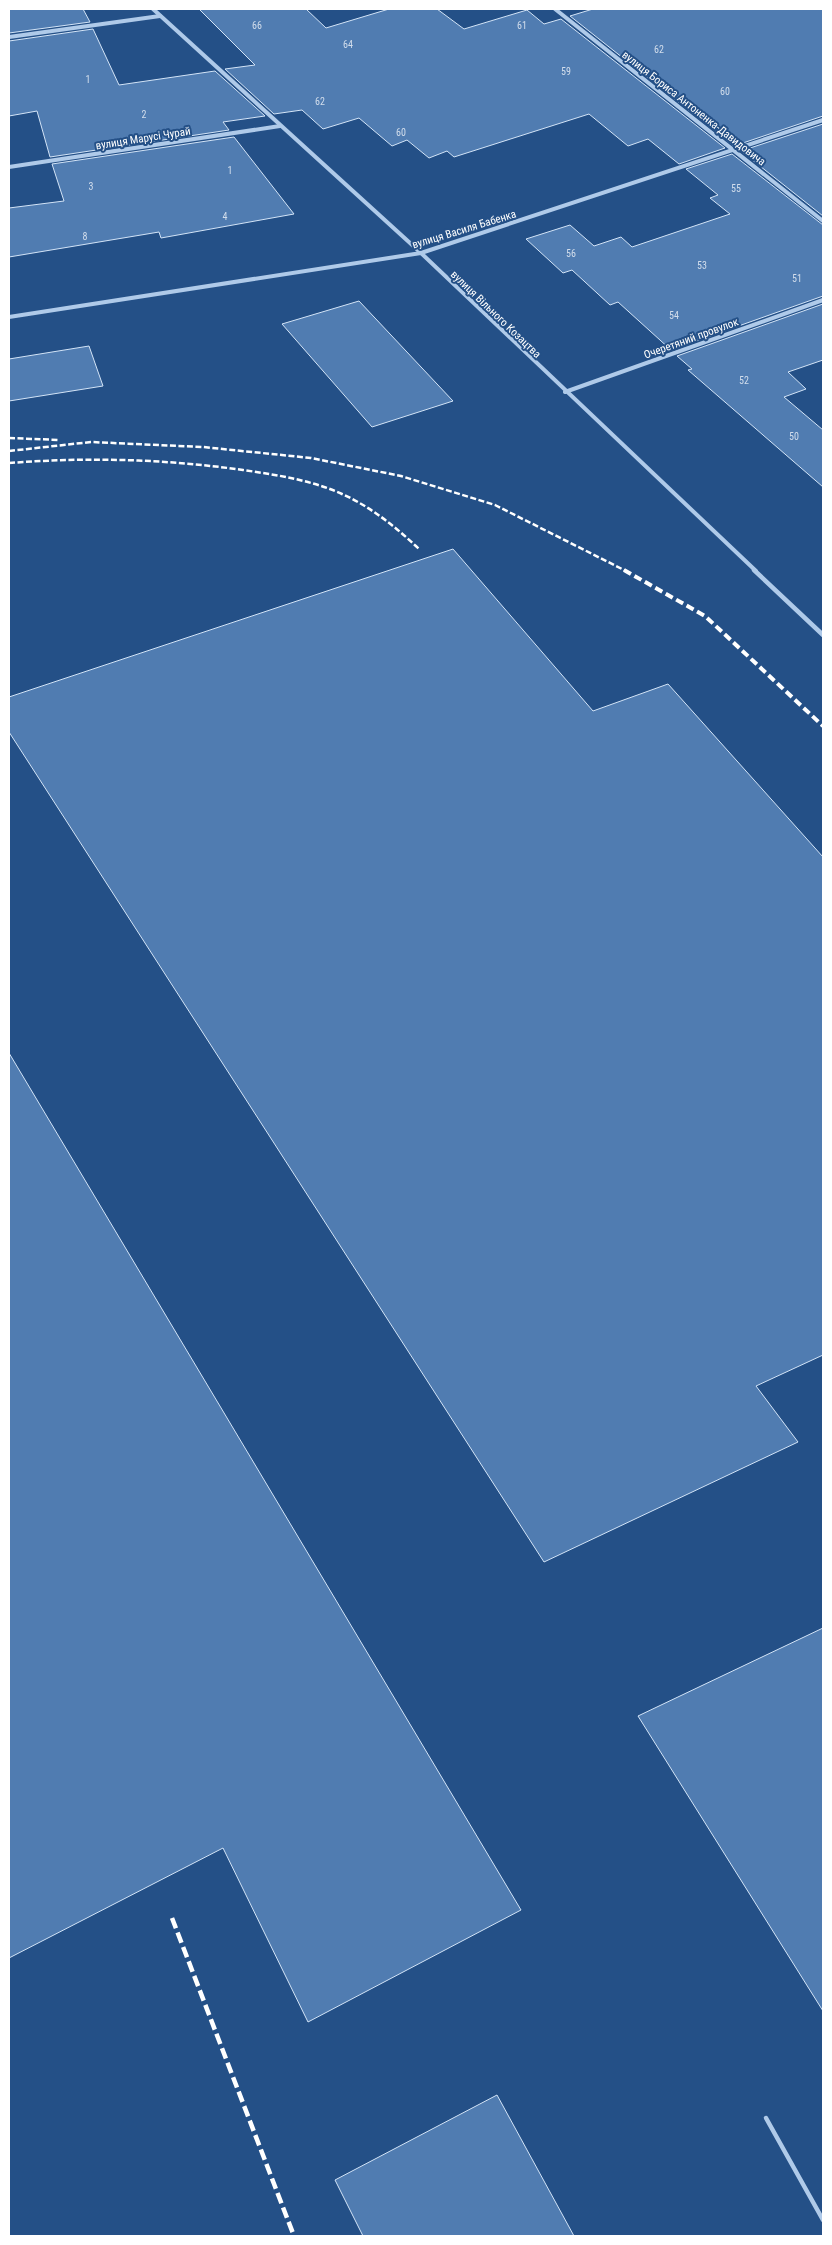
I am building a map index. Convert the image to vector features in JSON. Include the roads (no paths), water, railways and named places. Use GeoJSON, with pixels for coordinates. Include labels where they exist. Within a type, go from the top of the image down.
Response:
{"type":"FeatureCollection","features":[{"type":"Feature","properties":{"kind":"street","name":"вулиця Вільного Козацтва"},"geometry":{"type":"LineString","coordinates":[[153,9],[421,254],[823,635]]}},
{"type":"Feature","properties":{"kind":"street","name":"вулиця Бориса Антоненка-Давидовича"},"geometry":{"type":"LineString","coordinates":[[555,9],[823,221]]}},
{"type":"Feature","properties":{"kind":"street"},"geometry":{"type":"LineString","coordinates":[[9,37],[160,16]]}},
{"type":"Feature","properties":{"kind":"street","name":"вулиця Василя Бабенка"},"geometry":{"type":"LineString","coordinates":[[9,318],[421,254],[823,120]]}},
{"type":"Feature","properties":{"kind":"street","name":"вулиця Марусі Чурай"},"geometry":{"type":"LineString","coordinates":[[9,167],[280,126]]}},
{"type":"Feature","properties":{"kind":"street","name":"Очеретяний провулок"},"geometry":{"type":"LineString","coordinates":[[565,392],[823,300]]}},
{"type":"Feature","properties":{"kind":"lane"},"geometry":{"type":"LineString","coordinates":[[766,2118],[823,2220]]}},
{"type":"Feature","properties":{"kind":"railway"},"geometry":{"type":"LineString","coordinates":[[9,438],[59,440]]}},
{"type":"Feature","properties":{"kind":"railway"},"geometry":{"type":"LineString","coordinates":[[9,451],[91,442],[203,447],[311,458],[401,476],[495,505],[626,571]]}},
{"type":"Feature","properties":{"kind":"railway"},"geometry":{"type":"LineString","coordinates":[[9,463],[68,460],[156,461],[214,466],[294,479],[330,489],[363,505],[392,525],[419,549]]}},
{"type":"Feature","properties":{"kind":"railway"},"geometry":{"type":"LineString","coordinates":[[624,570],[705,616],[823,726]]}},
{"type":"Feature","properties":{"kind":"railway"},"geometry":{"type":"LineString","coordinates":[[172,1918],[294,2236]]}}]}
